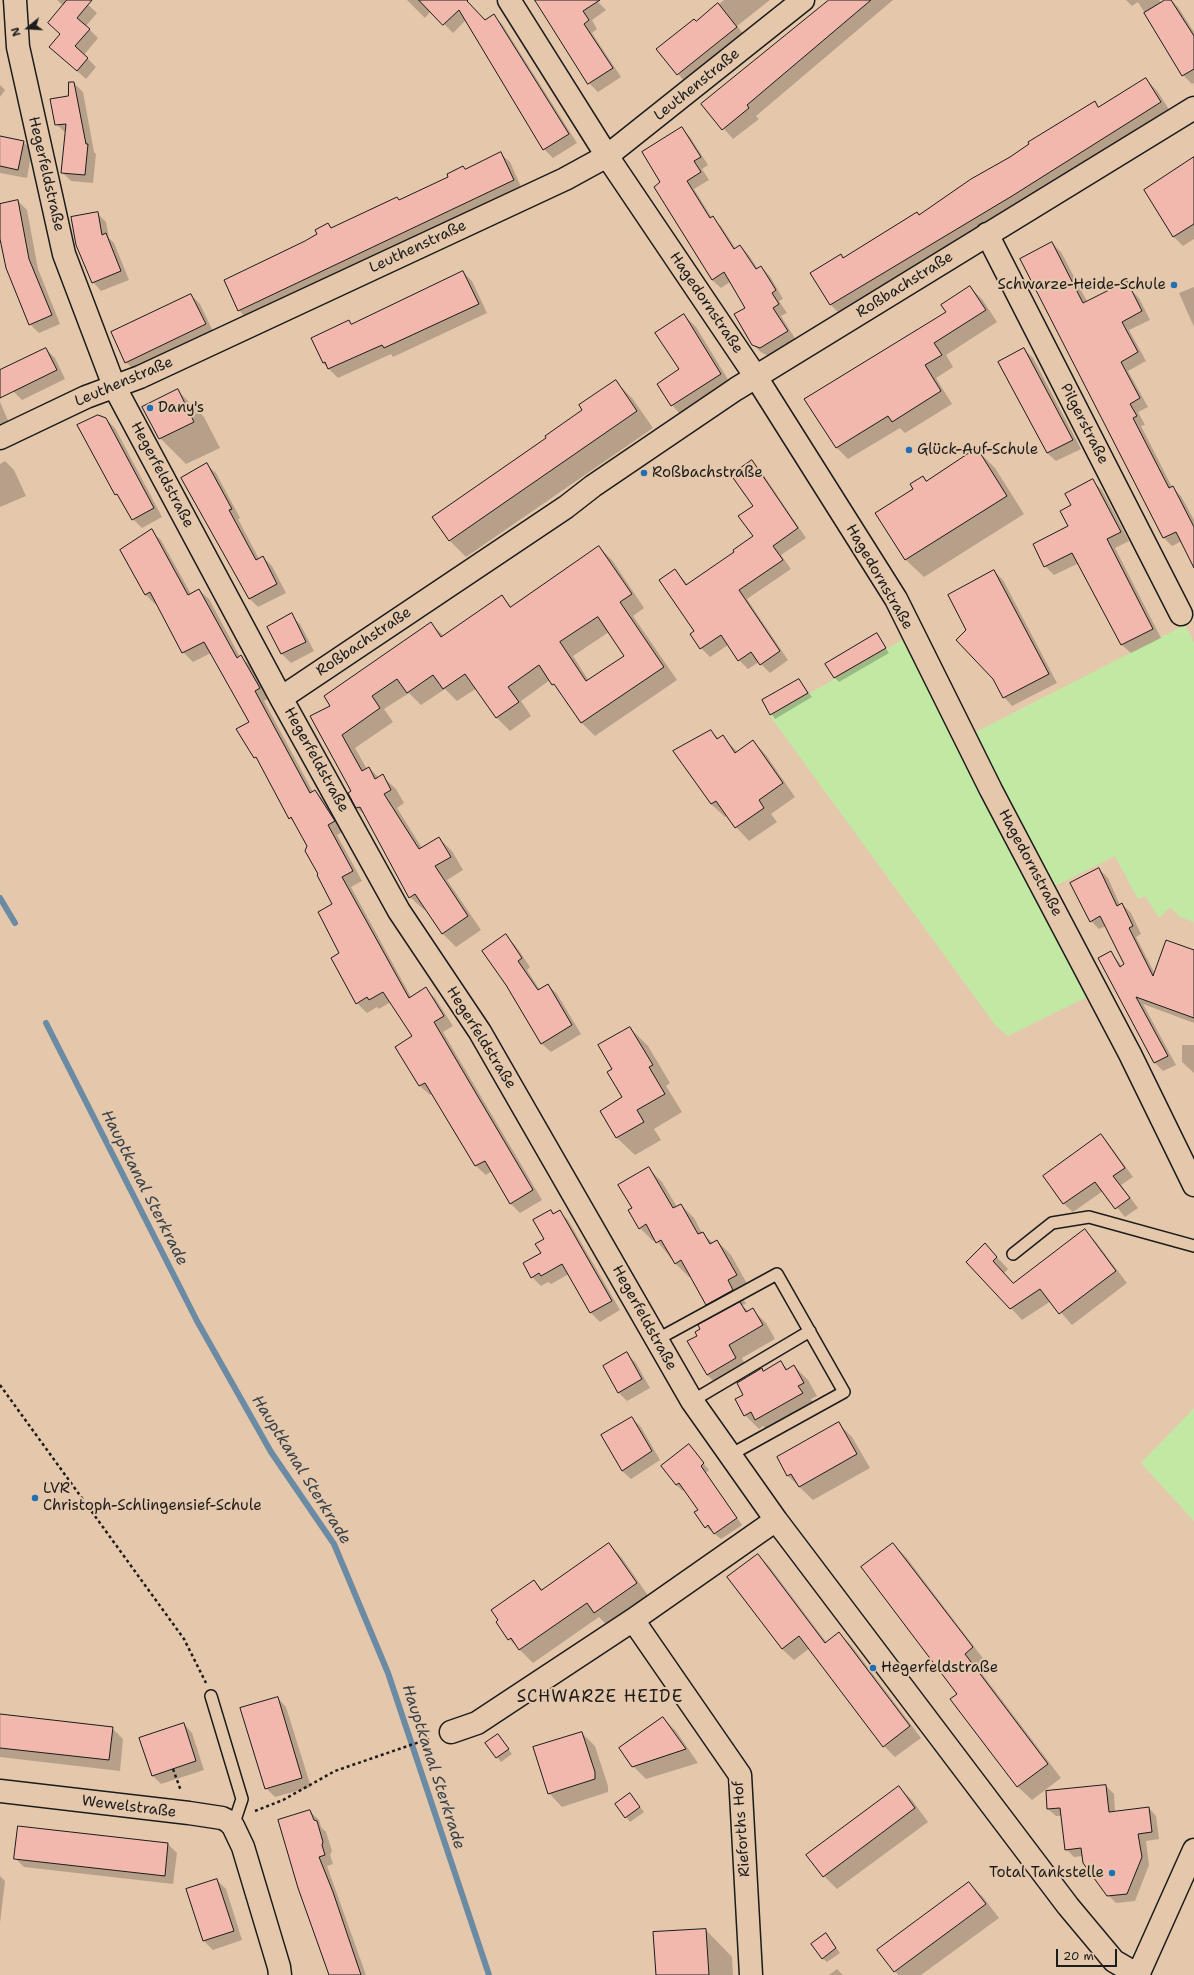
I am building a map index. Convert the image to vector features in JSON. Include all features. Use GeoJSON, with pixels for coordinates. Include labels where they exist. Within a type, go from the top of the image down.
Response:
{"type":"FeatureCollection","features":[{"type":"Feature","properties":{"kind":"street","name":"Hegerfeldstraße"},"geometry":{"type":"LineString","coordinates":[[14,0],[18,47],[64,254],[114,386],[282,698],[400,911],[480,1032],[656,1340],[692,1401],[730,1456],[776,1520],[1068,1906],[1114,1961],[1138,1975]]}},
{"type":"Feature","properties":{"kind":"street","name":"Hagedornstraße"},"geometry":{"type":"LineString","coordinates":[[509,0],[607,156],[756,377],[896,599],[984,776],[1130,1054],[1194,1185]]}},
{"type":"Feature","properties":{"kind":"street","name":"Leuthenstraße"},"geometry":{"type":"LineString","coordinates":[[0,438],[86,397],[147,374],[565,179],[607,156],[803,0]]}},
{"type":"Feature","properties":{"kind":"street","name":"Roßbachstraße"},"geometry":{"type":"LineString","coordinates":[[282,698],[756,377],[1194,108]]}},
{"type":"Feature","properties":{"kind":"street","name":"Pilgerstraße"},"geometry":{"type":"LineString","coordinates":[[987,234],[1181,614]]}},
{"type":"Feature","properties":{"kind":"street"},"geometry":{"type":"LineString","coordinates":[[450,1732],[477,1723],[633,1620],[776,1520]]}},
{"type":"Feature","properties":{"kind":"street","name":"Rieforths Hof"},"geometry":{"type":"LineString","coordinates":[[633,1620],[740,1775],[751,1975]]}},
{"type":"Feature","properties":{"kind":"street","name":"Wewelstraße"},"geometry":{"type":"LineString","coordinates":[[0,1791],[189,1813],[222,1818],[233,1826]]}},
{"type":"Feature","properties":{"kind":"street"},"geometry":{"type":"LineString","coordinates":[[233,1826],[243,1847],[280,1975]]}},
{"type":"Feature","properties":{"kind":"street"},"geometry":{"type":"LineString","coordinates":[[1138,1975],[1194,1850]]}},
{"type":"Feature","properties":{"kind":"lane"},"geometry":{"type":"LineString","coordinates":[[1013,1254],[1052,1223],[1090,1217],[1194,1246]]}},
{"type":"Feature","properties":{"kind":"lane"},"geometry":{"type":"LineString","coordinates":[[656,1340],[777,1274],[844,1392],[730,1456]]}},
{"type":"Feature","properties":{"kind":"lane"},"geometry":{"type":"LineString","coordinates":[[692,1401],[810,1331]]}},
{"type":"Feature","properties":{"kind":"lane"},"geometry":{"type":"LineString","coordinates":[[211,1696],[242,1799],[233,1826]]}},
{"type":"Feature","properties":{"kind":"path"},"geometry":{"type":"LineString","coordinates":[[0,1385],[184,1639],[204,1676],[211,1696]]}},
{"type":"Feature","properties":{"kind":"path"},"geometry":{"type":"LineString","coordinates":[[233,1826],[254,1812],[284,1800],[335,1771],[450,1732]]}},
{"type":"Feature","properties":{"kind":"green space"},"geometry":{"type":"Polygon","coordinates":[[[1185,625],[1194,643],[1194,922],[1180,917],[1170,907],[1159,918],[1145,896],[1138,899],[1115,856],[1053,887],[970,735],[1185,625]]]}},
{"type":"Feature","properties":{"kind":"green space"},"geometry":{"type":"Polygon","coordinates":[[[904,639],[1091,995],[1008,1036],[996,1026],[770,716],[904,639]]]}},
{"type":"Feature","properties":{"kind":"green space"},"geometry":{"type":"Polygon","coordinates":[[[1194,1408],[1194,1521],[1141,1463],[1194,1408]]]}},
{"type":"Feature","properties":{"kind":"building"},"geometry":{"type":"Polygon","coordinates":[[[67,0],[92,0],[77,18],[90,29],[75,46],[88,58],[77,71],[49,47],[60,34],[48,23],[67,0]]]}},
{"type":"Feature","properties":{"kind":"building"},"geometry":{"type":"Polygon","coordinates":[[[419,0],[468,0],[467,1],[485,20],[494,14],[569,134],[543,150],[459,10],[443,25],[419,0]]]}},
{"type":"Feature","properties":{"kind":"building"},"geometry":{"type":"Polygon","coordinates":[[[535,0],[600,0],[583,11],[589,20],[584,24],[613,68],[588,84],[535,0]]]}},
{"type":"Feature","properties":{"kind":"building"},"geometry":{"type":"Polygon","coordinates":[[[829,0],[871,0],[747,105],[749,108],[722,130],[701,104],[829,0]]]}},
{"type":"Feature","properties":{"kind":"building"},"geometry":{"type":"Polygon","coordinates":[[[1165,0],[1171,0],[1194,36],[1194,69],[1182,76],[1144,13],[1165,0]]]}},
{"type":"Feature","properties":{"kind":"building"},"geometry":{"type":"Polygon","coordinates":[[[718,3],[737,27],[677,75],[656,49],[694,19],[696,21],[718,3]]]}},
{"type":"Feature","properties":{"kind":"building"},"geometry":{"type":"Polygon","coordinates":[[[1146,78],[1161,102],[1012,196],[830,305],[810,273],[841,254],[843,258],[917,212],[919,215],[971,179],[1010,157],[1029,144],[1028,142],[1095,101],[1098,107],[1146,78]]]}},
{"type":"Feature","properties":{"kind":"building"},"geometry":{"type":"Polygon","coordinates":[[[69,82],[74,82],[86,144],[88,144],[85,175],[61,173],[66,124],[55,125],[50,99],[68,96],[69,82]]]}},
{"type":"Feature","properties":{"kind":"building"},"geometry":{"type":"Polygon","coordinates":[[[682,127],[701,157],[694,161],[701,172],[687,181],[710,218],[713,216],[734,249],[740,245],[756,269],[761,266],[776,290],[772,293],[779,304],[773,308],[788,331],[760,348],[752,345],[734,314],[745,308],[724,272],[712,280],[654,187],[660,182],[642,152],[682,127]]]}},
{"type":"Feature","properties":{"kind":"building"},"geometry":{"type":"Polygon","coordinates":[[[0,136],[24,141],[18,170],[0,166],[0,136]]]}},
{"type":"Feature","properties":{"kind":"building"},"geometry":{"type":"Polygon","coordinates":[[[501,152],[514,180],[238,311],[224,280],[305,241],[317,234],[315,230],[328,223],[331,228],[397,197],[399,200],[448,177],[447,174],[463,166],[465,169],[501,152]]]}},
{"type":"Feature","properties":{"kind":"building"},"geometry":{"type":"Polygon","coordinates":[[[1194,157],[1194,224],[1173,237],[1144,190],[1194,157]]]}},
{"type":"Feature","properties":{"kind":"building"},"geometry":{"type":"Polygon","coordinates":[[[18,200],[29,259],[52,315],[29,325],[6,268],[0,239],[0,204],[18,200]]]}},
{"type":"Feature","properties":{"kind":"building"},"geometry":{"type":"Polygon","coordinates":[[[98,212],[102,235],[106,233],[121,271],[92,283],[76,245],[71,217],[98,212]]]}},
{"type":"Feature","properties":{"kind":"building"},"geometry":{"type":"Polygon","coordinates":[[[1052,242],[1083,303],[1127,281],[1142,311],[1122,322],[1138,352],[1121,362],[1140,398],[1130,404],[1137,416],[1133,418],[1169,488],[1173,486],[1194,527],[1194,568],[1176,532],[1163,538],[1020,259],[1052,242]]]}},
{"type":"Feature","properties":{"kind":"building"},"geometry":{"type":"Polygon","coordinates":[[[463,271],[479,304],[384,348],[382,345],[328,369],[325,362],[323,363],[311,338],[349,320],[351,324],[463,271]]]}},
{"type":"Feature","properties":{"kind":"building"},"geometry":{"type":"Polygon","coordinates":[[[970,286],[986,310],[934,343],[942,355],[925,365],[941,391],[892,422],[888,416],[836,448],[804,399],[946,312],[941,305],[970,286]]]}},
{"type":"Feature","properties":{"kind":"building"},"geometry":{"type":"Polygon","coordinates":[[[191,294],[206,324],[125,363],[111,332],[191,294]]]}},
{"type":"Feature","properties":{"kind":"building"},"geometry":{"type":"Polygon","coordinates":[[[684,314],[721,374],[671,406],[657,384],[679,369],[655,333],[684,314]]]}},
{"type":"Feature","properties":{"kind":"building"},"geometry":{"type":"Polygon","coordinates":[[[46,348],[57,370],[0,398],[0,370],[46,348]]]}},
{"type":"Feature","properties":{"kind":"building"},"geometry":{"type":"Polygon","coordinates":[[[1024,348],[1073,440],[1047,453],[998,362],[1024,348]]]}},
{"type":"Feature","properties":{"kind":"building"},"geometry":{"type":"Polygon","coordinates":[[[616,380],[637,411],[449,541],[432,517],[546,438],[545,436],[582,410],[579,405],[616,380]]]}},
{"type":"Feature","properties":{"kind":"building"},"geometry":{"type":"Polygon","coordinates":[[[178,389],[194,422],[159,439],[142,407],[178,389]]]}},
{"type":"Feature","properties":{"kind":"building"},"geometry":{"type":"Polygon","coordinates":[[[98,415],[106,418],[154,508],[132,520],[117,494],[115,495],[77,425],[98,415]]]}},
{"type":"Feature","properties":{"kind":"building"},"geometry":{"type":"Polygon","coordinates":[[[977,448],[1007,496],[905,560],[875,513],[913,489],[910,484],[923,476],[926,481],[977,448]]]}},
{"type":"Feature","properties":{"kind":"building"},"geometry":{"type":"Polygon","coordinates":[[[752,460],[798,528],[773,546],[783,560],[739,590],[780,651],[760,665],[751,652],[738,661],[721,635],[700,649],[690,634],[694,631],[659,580],[675,569],[686,585],[734,552],[733,550],[753,536],[738,516],[753,506],[731,475],[752,460]]]}},
{"type":"Feature","properties":{"kind":"building"},"geometry":{"type":"Polygon","coordinates":[[[207,463],[232,509],[229,510],[256,560],[263,556],[277,584],[249,599],[181,478],[207,463]]]}},
{"type":"Feature","properties":{"kind":"building"},"geometry":{"type":"Polygon","coordinates":[[[1093,479],[1121,532],[1107,539],[1153,629],[1121,645],[1072,553],[1044,567],[1033,544],[1068,526],[1060,511],[1071,505],[1065,494],[1093,479]]]}},
{"type":"Feature","properties":{"kind":"building"},"geometry":{"type":"Polygon","coordinates":[[[152,529],[188,595],[199,589],[237,658],[241,655],[260,688],[255,691],[310,793],[315,790],[335,821],[328,825],[353,871],[342,877],[409,998],[426,987],[444,1016],[434,1022],[533,1190],[510,1204],[485,1161],[475,1166],[425,1083],[419,1086],[395,1047],[412,1036],[383,992],[369,1000],[367,997],[356,1004],[331,958],[339,953],[318,912],[332,904],[305,851],[307,846],[291,817],[289,819],[256,757],[254,758],[236,729],[249,722],[204,642],[182,653],[150,592],[145,595],[120,550],[152,529]]]}},
{"type":"Feature","properties":{"kind":"building"},"geometry":{"type":"Polygon","coordinates":[[[599,546],[632,594],[620,602],[664,667],[581,723],[554,684],[552,685],[539,665],[508,687],[519,702],[496,718],[465,674],[443,689],[433,675],[407,693],[397,679],[372,696],[380,708],[342,735],[362,771],[369,767],[375,779],[383,774],[391,790],[384,794],[419,849],[439,837],[451,857],[435,866],[468,916],[442,934],[415,894],[409,898],[360,807],[356,808],[348,793],[351,791],[310,716],[330,706],[324,696],[431,622],[441,637],[502,595],[510,607],[599,546]],[[598,617],[560,642],[586,681],[624,656],[598,617]]]}},
{"type":"Feature","properties":{"kind":"building"},"geometry":{"type":"Polygon","coordinates":[[[994,570],[1049,674],[1003,698],[993,679],[956,640],[966,630],[948,595],[994,570]]]}},
{"type":"Feature","properties":{"kind":"building"},"geometry":{"type":"Polygon","coordinates":[[[292,613],[306,642],[281,654],[267,627],[292,613]]]}},
{"type":"Feature","properties":{"kind":"building"},"geometry":{"type":"Polygon","coordinates":[[[877,633],[886,648],[834,678],[825,664],[877,633]]]}},
{"type":"Feature","properties":{"kind":"building"},"geometry":{"type":"Polygon","coordinates":[[[799,679],[808,693],[770,715],[762,700],[799,679]]]}},
{"type":"Feature","properties":{"kind":"building"},"geometry":{"type":"Polygon","coordinates":[[[711,730],[717,739],[723,735],[735,753],[753,740],[783,783],[759,800],[764,808],[735,828],[716,801],[711,804],[673,751],[711,730]]]}},
{"type":"Feature","properties":{"kind":"building"},"geometry":{"type":"Polygon","coordinates":[[[1099,868],[1117,906],[1122,903],[1133,926],[1129,928],[1153,976],[1166,940],[1194,950],[1194,1018],[1136,997],[1168,1056],[1154,1063],[1098,958],[1111,951],[1120,967],[1124,964],[1100,916],[1090,922],[1070,883],[1099,868]]]}},
{"type":"Feature","properties":{"kind":"building"},"geometry":{"type":"Polygon","coordinates":[[[506,934],[522,958],[518,961],[538,990],[548,984],[572,1025],[541,1044],[506,985],[482,951],[506,934]]]}},
{"type":"Feature","properties":{"kind":"building"},"geometry":{"type":"Polygon","coordinates":[[[630,1027],[653,1065],[649,1067],[665,1094],[637,1110],[644,1122],[616,1138],[600,1111],[622,1097],[607,1072],[612,1069],[598,1045],[630,1027]]]}},
{"type":"Feature","properties":{"kind":"building"},"geometry":{"type":"Polygon","coordinates":[[[1101,1134],[1125,1168],[1113,1176],[1130,1198],[1115,1209],[1095,1182],[1063,1204],[1043,1176],[1101,1134]]]}},
{"type":"Feature","properties":{"kind":"building"},"geometry":{"type":"Polygon","coordinates":[[[649,1167],[673,1208],[681,1204],[698,1234],[703,1232],[710,1244],[717,1240],[737,1275],[728,1280],[733,1290],[706,1305],[681,1260],[675,1264],[661,1240],[656,1243],[646,1224],[639,1229],[628,1210],[632,1208],[618,1185],[649,1167]]]}},
{"type":"Feature","properties":{"kind":"building"},"geometry":{"type":"Polygon","coordinates":[[[551,1210],[553,1214],[560,1210],[612,1301],[590,1313],[562,1264],[541,1276],[539,1273],[531,1278],[523,1263],[541,1253],[535,1244],[544,1239],[533,1220],[551,1210]]]}},
{"type":"Feature","properties":{"kind":"building"},"geometry":{"type":"Polygon","coordinates":[[[1085,1229],[1116,1271],[1059,1314],[1040,1289],[1010,1309],[966,1262],[985,1243],[997,1257],[993,1261],[1013,1283],[1085,1229]]]}},
{"type":"Feature","properties":{"kind":"building"},"geometry":{"type":"Polygon","coordinates":[[[740,1302],[746,1312],[753,1308],[763,1325],[729,1345],[736,1358],[707,1375],[687,1341],[697,1336],[695,1332],[700,1329],[698,1325],[740,1302]]]}},
{"type":"Feature","properties":{"kind":"building"},"geometry":{"type":"Polygon","coordinates":[[[627,1352],[642,1379],[618,1393],[603,1366],[627,1352]]]}},
{"type":"Feature","properties":{"kind":"building"},"geometry":{"type":"Polygon","coordinates":[[[781,1361],[786,1370],[794,1365],[804,1383],[798,1386],[803,1393],[755,1420],[751,1412],[744,1416],[735,1399],[743,1395],[737,1383],[762,1368],[763,1371],[781,1361]]]}},
{"type":"Feature","properties":{"kind":"building"},"geometry":{"type":"Polygon","coordinates":[[[632,1417],[652,1451],[622,1471],[601,1435],[632,1417]]]}},
{"type":"Feature","properties":{"kind":"building"},"geometry":{"type":"Polygon","coordinates":[[[839,1422],[857,1454],[799,1487],[791,1474],[787,1476],[777,1457],[839,1422]]]}},
{"type":"Feature","properties":{"kind":"building"},"geometry":{"type":"Polygon","coordinates":[[[689,1444],[704,1463],[701,1466],[737,1518],[714,1534],[708,1525],[705,1528],[694,1512],[698,1510],[679,1483],[676,1485],[661,1466],[689,1444]]]}},
{"type":"Feature","properties":{"kind":"building"},"geometry":{"type":"Polygon","coordinates":[[[609,1543],[637,1583],[594,1613],[587,1603],[519,1650],[511,1638],[508,1640],[496,1622],[498,1620],[491,1610],[534,1580],[541,1590],[609,1543]]]}},
{"type":"Feature","properties":{"kind":"building"},"geometry":{"type":"Polygon","coordinates":[[[893,1543],[973,1647],[965,1654],[1048,1764],[1017,1787],[950,1699],[957,1694],[861,1567],[893,1543]]]}},
{"type":"Feature","properties":{"kind":"building"},"geometry":{"type":"Polygon","coordinates":[[[758,1554],[825,1643],[839,1632],[910,1726],[883,1747],[799,1636],[782,1649],[727,1577],[758,1554]]]}},
{"type":"Feature","properties":{"kind":"building"},"geometry":{"type":"Polygon","coordinates":[[[278,1697],[302,1778],[265,1789],[240,1708],[278,1697]]]}},
{"type":"Feature","properties":{"kind":"building"},"geometry":{"type":"Polygon","coordinates":[[[0,1714],[113,1727],[109,1760],[0,1748],[0,1714]]]}},
{"type":"Feature","properties":{"kind":"building"},"geometry":{"type":"Polygon","coordinates":[[[663,1717],[686,1749],[632,1767],[619,1748],[663,1717]]]}},
{"type":"Feature","properties":{"kind":"building"},"geometry":{"type":"Polygon","coordinates":[[[184,1723],[196,1761],[152,1776],[139,1738],[184,1723]]]}},
{"type":"Feature","properties":{"kind":"building"},"geometry":{"type":"Polygon","coordinates":[[[582,1732],[595,1772],[595,1779],[548,1794],[533,1747],[582,1732]]]}},
{"type":"Feature","properties":{"kind":"building"},"geometry":{"type":"Polygon","coordinates":[[[498,1734],[509,1749],[496,1758],[485,1743],[498,1734]]]}},
{"type":"Feature","properties":{"kind":"building"},"geometry":{"type":"Polygon","coordinates":[[[1106,1785],[1109,1812],[1149,1807],[1152,1832],[1138,1834],[1142,1857],[1127,1894],[1107,1896],[1083,1863],[1081,1848],[1065,1850],[1060,1808],[1047,1809],[1046,1791],[1106,1785]]]}},
{"type":"Feature","properties":{"kind":"building"},"geometry":{"type":"Polygon","coordinates":[[[899,1786],[915,1808],[823,1877],[806,1855],[899,1786]]]}},
{"type":"Feature","properties":{"kind":"building"},"geometry":{"type":"Polygon","coordinates":[[[630,1793],[640,1807],[625,1818],[615,1804],[630,1793]]]}},
{"type":"Feature","properties":{"kind":"building"},"geometry":{"type":"Polygon","coordinates":[[[310,1810],[314,1820],[317,1821],[323,1842],[322,1845],[325,1855],[319,1857],[333,1892],[361,1975],[329,1975],[298,1888],[278,1820],[310,1810]]]}},
{"type":"Feature","properties":{"kind":"building"},"geometry":{"type":"Polygon","coordinates":[[[18,1826],[168,1843],[165,1876],[14,1859],[18,1826]]]}},
{"type":"Feature","properties":{"kind":"building"},"geometry":{"type":"Polygon","coordinates":[[[217,1879],[234,1931],[203,1941],[186,1889],[217,1879]]]}},
{"type":"Feature","properties":{"kind":"building"},"geometry":{"type":"Polygon","coordinates":[[[969,1882],[986,1904],[894,1972],[877,1950],[969,1882]]]}},
{"type":"Feature","properties":{"kind":"building"},"geometry":{"type":"Polygon","coordinates":[[[706,1929],[709,1975],[656,1975],[653,1932],[706,1929]]]}},
{"type":"Feature","properties":{"kind":"building"},"geometry":{"type":"Polygon","coordinates":[[[826,1933],[836,1948],[822,1959],[811,1944],[826,1933]]]}},
{"type":"Feature","properties":{"kind":"waterway","name":"Hauptkanal Sterkrade"},"geometry":{"type":"LineString","coordinates":[[0,898],[15,923]]}},
{"type":"Feature","properties":{"kind":"waterway","name":"Hauptkanal Sterkrade"},"geometry":{"type":"LineString","coordinates":[[46,1023],[197,1321],[271,1452],[334,1544],[388,1673],[489,1975]]}},
{"type":"Feature","properties":{"kind":"place","name":"Schwarze-Heide-Schule"},"geometry":{"type":"Point","coordinates":[1174,285]}},
{"type":"Feature","properties":{"kind":"place","name":"Dany's"},"geometry":{"type":"Point","coordinates":[150,408]}},
{"type":"Feature","properties":{"kind":"place","name":"Glück-Auf-Schule"},"geometry":{"type":"Point","coordinates":[909,450]}},
{"type":"Feature","properties":{"kind":"place","name":"Roßbachstraße"},"geometry":{"type":"Point","coordinates":[644,473]}},
{"type":"Feature","properties":{"kind":"place","name":"LVR Christoph-Schlingensief-Schule"},"geometry":{"type":"Point","coordinates":[35,1498]}},
{"type":"Feature","properties":{"kind":"place","name":"Hegerfeldstraße"},"geometry":{"type":"Point","coordinates":[873,1668]}},
{"type":"Feature","properties":{"kind":"place","name":"Total Tankstelle"},"geometry":{"type":"Point","coordinates":[1112,1873]}},
{"type":"Feature","properties":{"kind":"district","name":"SCHWARZE HEIDE"},"geometry":{"type":"Point","coordinates":[600,1698]}}]}
